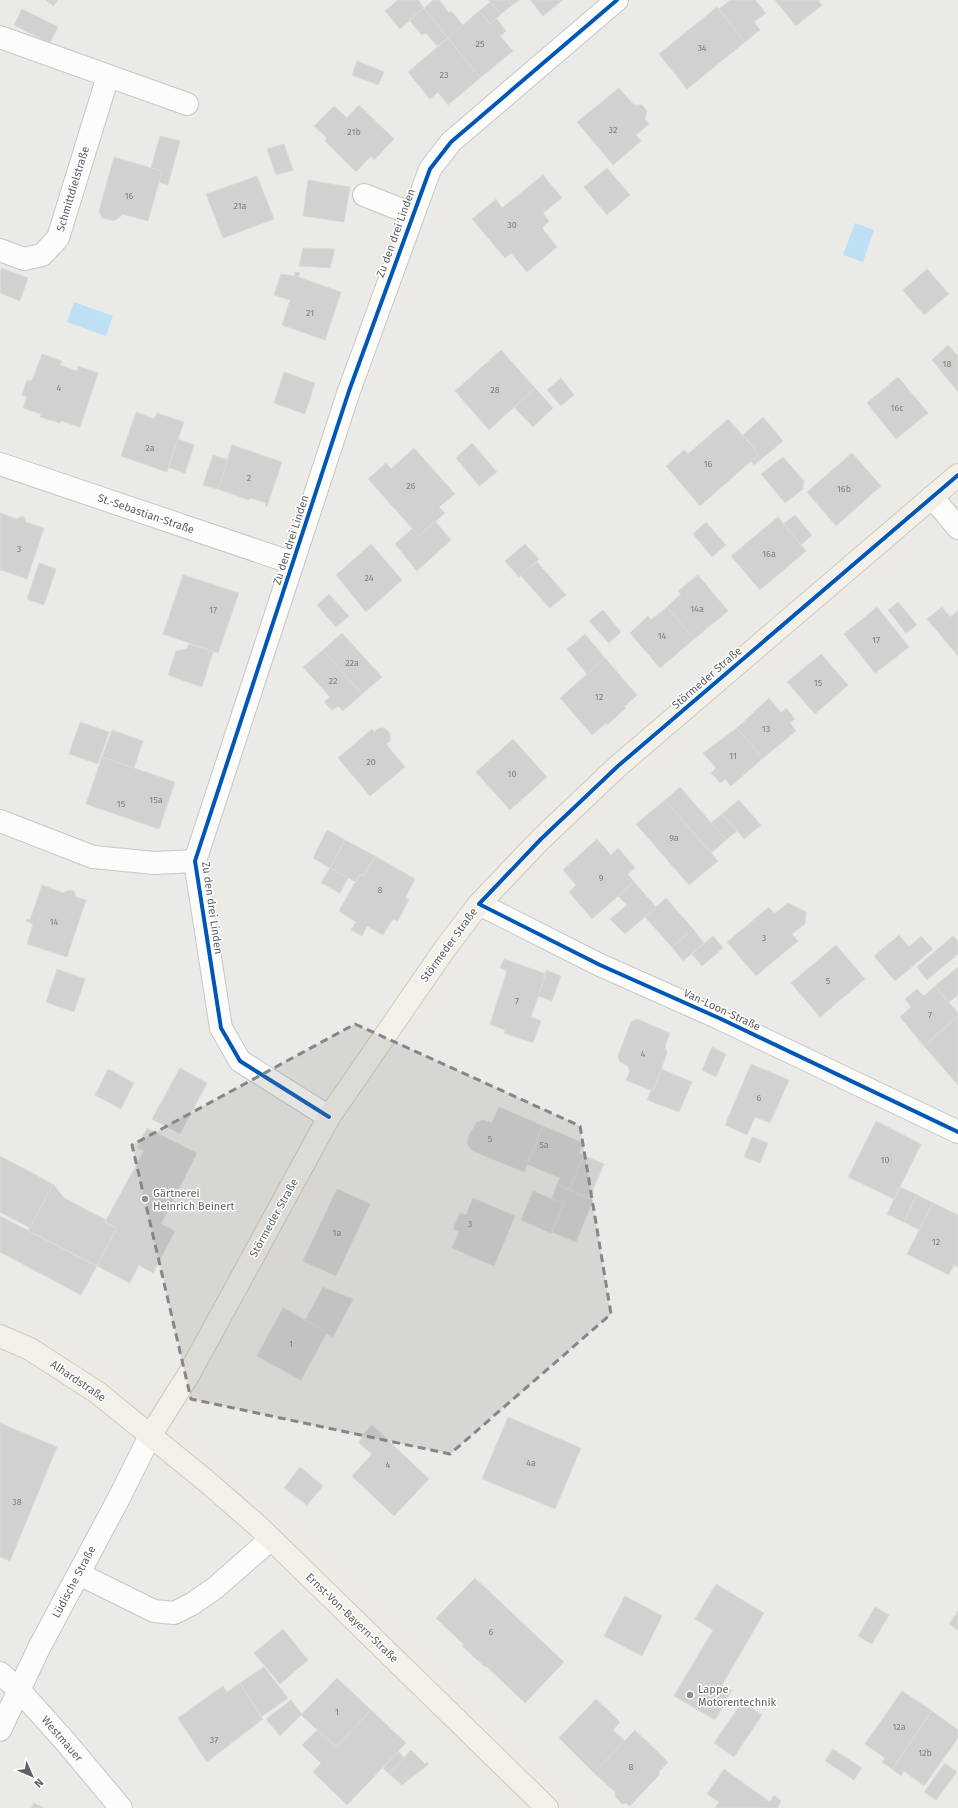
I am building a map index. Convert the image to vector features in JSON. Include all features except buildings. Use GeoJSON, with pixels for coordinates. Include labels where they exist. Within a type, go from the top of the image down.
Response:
{"type":"FeatureCollection","features":[{"type":"Feature","properties":{"kind":"main road","name":"Störmeder Straße"},"geometry":{"type":"LineString","coordinates":[[150,1436],[189,1374],[329,1117],[444,950],[478,904],[541,839],[618,766],[958,476]]}},
{"type":"Feature","properties":{"kind":"main road","name":"Alhardstraße"},"geometry":{"type":"LineString","coordinates":[[0,1336],[30,1349],[98,1393],[150,1436]]}},
{"type":"Feature","properties":{"kind":"main road","name":"Ernst-Von-Bayern-Straße"},"geometry":{"type":"LineString","coordinates":[[150,1436],[205,1480],[272,1539],[547,1808]]}},
{"type":"Feature","properties":{"kind":"street","name":"Zu den drei Linden"},"geometry":{"type":"LineString","coordinates":[[329,1117],[240,1061],[220,1028],[195,861],[349,391],[412,214],[430,169],[451,142],[617,0]]}},
{"type":"Feature","properties":{"kind":"street"},"geometry":{"type":"LineString","coordinates":[[0,37],[187,104]]}},
{"type":"Feature","properties":{"kind":"street","name":"Schmittdielstraße"},"geometry":{"type":"LineString","coordinates":[[0,250],[24,259],[42,255],[58,238],[108,76]]}},
{"type":"Feature","properties":{"kind":"street"},"geometry":{"type":"LineString","coordinates":[[364,195],[412,214]]}},
{"type":"Feature","properties":{"kind":"street","name":"St.-Sebastian-Straße"},"geometry":{"type":"LineString","coordinates":[[0,464],[293,563]]}},
{"type":"Feature","properties":{"kind":"street"},"geometry":{"type":"LineString","coordinates":[[932,497],[958,528]]}},
{"type":"Feature","properties":{"kind":"street","name":"Zu den drei Linden"},"geometry":{"type":"LineString","coordinates":[[0,821],[93,857],[156,863],[195,861]]}},
{"type":"Feature","properties":{"kind":"street","name":"Van-Loon-Straße"},"geometry":{"type":"LineString","coordinates":[[478,904],[600,965],[719,1018],[958,1132]]}},
{"type":"Feature","properties":{"kind":"street","name":"Lüdische Straße"},"geometry":{"type":"LineString","coordinates":[[0,1730],[20,1691],[40,1646],[119,1498],[150,1436]]}},
{"type":"Feature","properties":{"kind":"street"},"geometry":{"type":"LineString","coordinates":[[79,1574],[154,1611],[174,1613],[192,1604],[215,1588],[272,1539]]}},
{"type":"Feature","properties":{"kind":"street","name":"Westmauer"},"geometry":{"type":"LineString","coordinates":[[0,1674],[20,1691],[64,1740],[121,1808]]}},
{"type":"Feature","properties":{"kind":"highlighted area"},"geometry":{"type":"Polygon","coordinates":[[[355,1024],[580,1126],[611,1314],[450,1454],[191,1399],[132,1145],[355,1024]]]}},
{"type":"Feature","properties":{"kind":"water"},"geometry":{"type":"Polygon","coordinates":[[[855,223],[874,230],[863,262],[843,255],[855,223]]]}},
{"type":"Feature","properties":{"kind":"water"},"geometry":{"type":"Polygon","coordinates":[[[74,302],[113,316],[106,336],[67,322],[74,302]]]}},
{"type":"Feature","properties":{"kind":"cycle path"},"geometry":{"type":"LineString","coordinates":[[329,1117],[240,1061],[221,1028],[195,861],[349,391],[430,169],[451,142],[617,0]]}},
{"type":"Feature","properties":{"kind":"cycle path"},"geometry":{"type":"LineString","coordinates":[[958,475],[618,766],[541,839],[479,904],[600,965],[719,1018],[958,1132]]}},
{"type":"Feature","properties":{"kind":"place","name":"Gärtnerei Heinrich Beinert"},"geometry":{"type":"Point","coordinates":[145,1199]}},
{"type":"Feature","properties":{"kind":"place","name":"Lappe Motorentechnik"},"geometry":{"type":"Point","coordinates":[690,1695]}}]}
